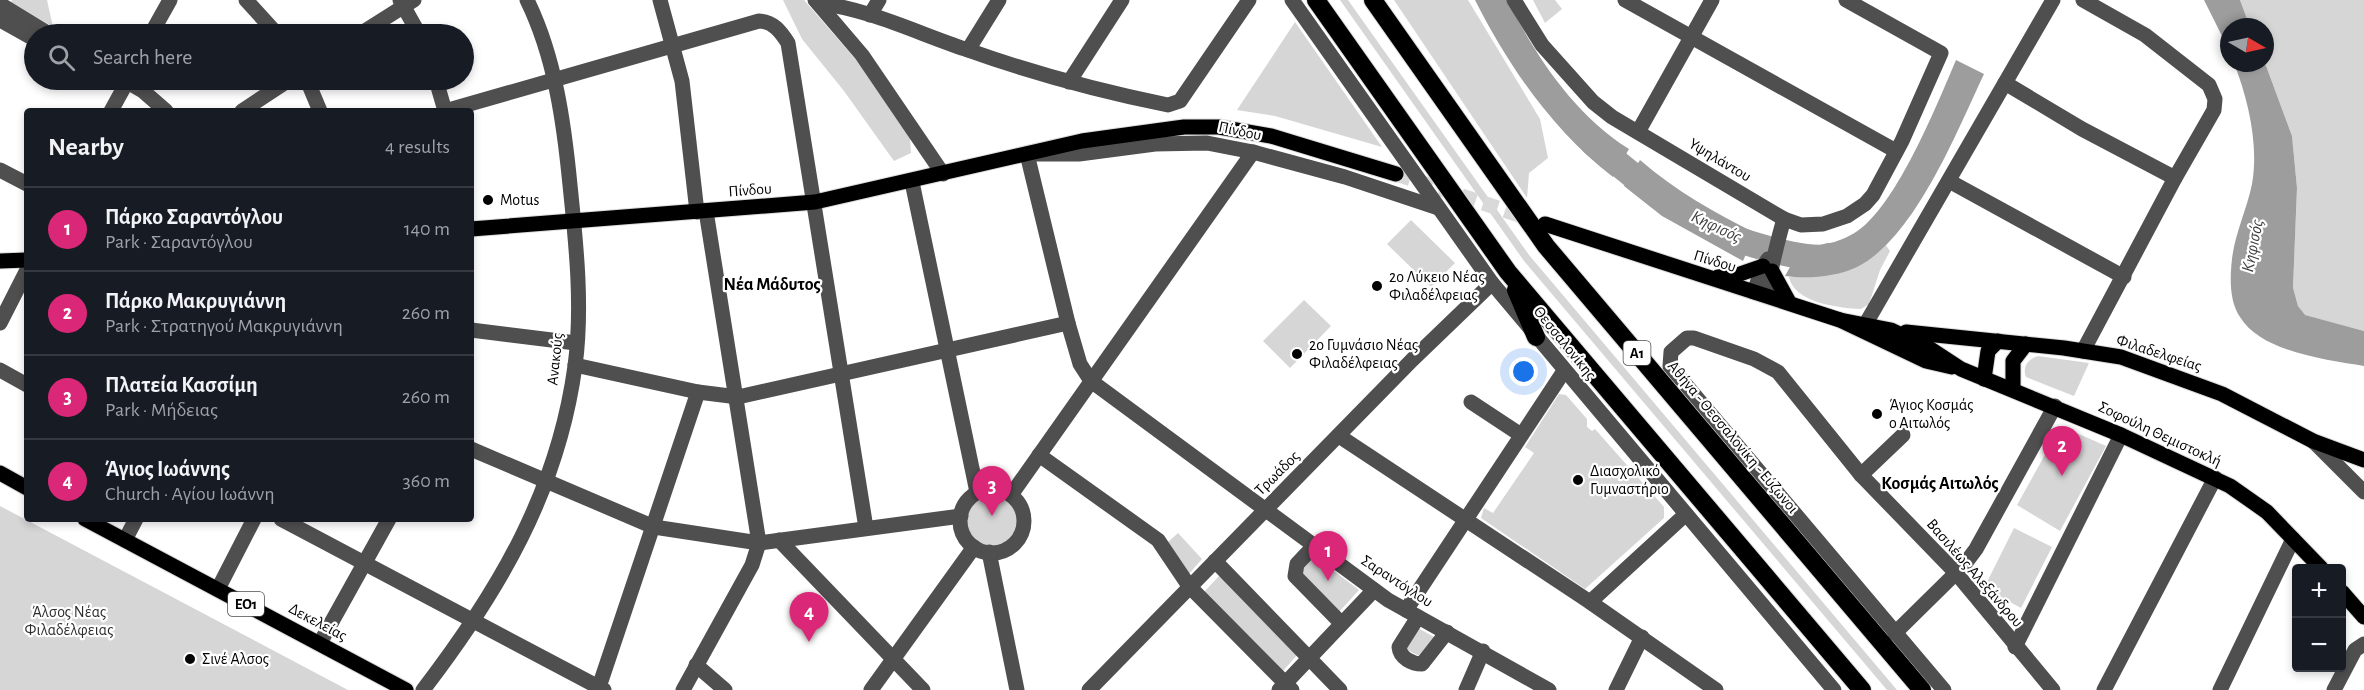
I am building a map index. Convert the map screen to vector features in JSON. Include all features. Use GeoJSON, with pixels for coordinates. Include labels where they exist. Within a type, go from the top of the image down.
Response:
{"type":"FeatureCollection","features":[{"type":"Feature","properties":{"kind":"highway"},"geometry":{"type":"LineString","coordinates":[[1316,0],[1508,272],[1862,690]]}},
{"type":"Feature","properties":{"kind":"highway","name":"Αθήνα - Θεσσαλονίκη - Εύζωνοι"},"geometry":{"type":"LineString","coordinates":[[1373,0],[1546,246],[1922,690]]}},
{"type":"Feature","properties":{"kind":"highway"},"geometry":{"type":"LineString","coordinates":[[1508,272],[1536,337]]}},
{"type":"Feature","properties":{"kind":"main road","name":"Πίνδου"},"geometry":{"type":"LineString","coordinates":[[474,229],[815,202],[1130,132],[1204,126],[1270,136],[1396,174]]}},
{"type":"Feature","properties":{"kind":"main road","name":"Πίνδου"},"geometry":{"type":"LineString","coordinates":[[1545,224],[1840,320]]}},
{"type":"Feature","properties":{"kind":"main road"},"geometry":{"type":"LineString","coordinates":[[0,261],[24,260]]}},
{"type":"Feature","properties":{"kind":"main road"},"geometry":{"type":"LineString","coordinates":[[1706,277],[1737,275],[1769,264],[1789,302]]}},
{"type":"Feature","properties":{"kind":"main road","name":"Σοφούλη Θεμιστοκλή"},"geometry":{"type":"LineString","coordinates":[[1840,320],[1891,330],[1929,348],[1961,369],[2055,406],[2214,478],[2250,498],[2317,564]]}},
{"type":"Feature","properties":{"kind":"main road","name":"Σοφούλη Θεμιστοκλή"},"geometry":{"type":"LineString","coordinates":[[1840,320],[1926,361],[1961,369]]}},
{"type":"Feature","properties":{"kind":"main road","name":"Φιλαδελφείας"},"geometry":{"type":"LineString","coordinates":[[1891,330],[2026,344],[2121,357],[2222,394],[2313,441],[2364,460]]}},
{"type":"Feature","properties":{"kind":"main road"},"geometry":{"type":"LineString","coordinates":[[1984,379],[1988,351],[1998,341]]}},
{"type":"Feature","properties":{"kind":"main road"},"geometry":{"type":"LineString","coordinates":[[2013,389],[2013,361],[2026,344]]}},
{"type":"Feature","properties":{"kind":"main road"},"geometry":{"type":"LineString","coordinates":[[0,474],[24,486]]}},
{"type":"Feature","properties":{"kind":"main road","name":"Δεκελείας"},"geometry":{"type":"LineString","coordinates":[[91,522],[406,690]]}},
{"type":"Feature","properties":{"kind":"main road"},"geometry":{"type":"LineString","coordinates":[[2346,596],[2364,616]]}},
{"type":"Feature","properties":{"kind":"street"},"geometry":{"type":"LineString","coordinates":[[157,24],[170,0]]}},
{"type":"Feature","properties":{"kind":"street"},"geometry":{"type":"LineString","coordinates":[[246,0],[268,24]]}},
{"type":"Feature","properties":{"kind":"street","name":"Ανακούς"},"geometry":{"type":"LineString","coordinates":[[423,690],[474,621],[518,547],[548,482],[575,365],[574,222],[567,155],[554,80],[527,0]]}},
{"type":"Feature","properties":{"kind":"street"},"geometry":{"type":"LineString","coordinates":[[660,0],[682,81],[702,211],[738,397],[759,543],[752,565],[683,690]]}},
{"type":"Feature","properties":{"kind":"street"},"geometry":{"type":"LineString","coordinates":[[870,15],[879,0]]}},
{"type":"Feature","properties":{"kind":"street"},"geometry":{"type":"LineString","coordinates":[[968,50],[999,0]]}},
{"type":"Feature","properties":{"kind":"street"},"geometry":{"type":"LineString","coordinates":[[1069,82],[1122,0]]}},
{"type":"Feature","properties":{"kind":"street"},"geometry":{"type":"LineString","coordinates":[[816,1],[870,15],[968,50],[1069,82],[1168,105],[1180,101],[1249,0]]}},
{"type":"Feature","properties":{"kind":"street","name":"Θεσσαλονίκης"},"geometry":{"type":"LineString","coordinates":[[1292,0],[1492,283],[1686,514],[1827,687]]}},
{"type":"Feature","properties":{"kind":"street","name":"Υψηλάντου"},"geometry":{"type":"LineString","coordinates":[[1514,0],[1542,45],[1576,87],[1612,117],[1784,219],[1813,225],[1835,221],[1856,211],[1873,195],[1896,151],[1941,52],[1846,0]]}},
{"type":"Feature","properties":{"kind":"street"},"geometry":{"type":"LineString","coordinates":[[1625,0],[1896,151]]}},
{"type":"Feature","properties":{"kind":"street"},"geometry":{"type":"LineString","coordinates":[[1638,132],[1712,0]]}},
{"type":"Feature","properties":{"kind":"street"},"geometry":{"type":"LineString","coordinates":[[1865,325],[2053,0]]}},
{"type":"Feature","properties":{"kind":"street"},"geometry":{"type":"LineString","coordinates":[[2083,0],[2145,35],[2209,85],[2215,99],[2214,110],[2083,351]]}},
{"type":"Feature","properties":{"kind":"street"},"geometry":{"type":"LineString","coordinates":[[816,1],[862,55],[943,174]]}},
{"type":"Feature","properties":{"kind":"street"},"geometry":{"type":"LineString","coordinates":[[374,24],[406,2],[415,24]]}},
{"type":"Feature","properties":{"kind":"street"},"geometry":{"type":"LineString","coordinates":[[0,4],[33,24]]}},
{"type":"Feature","properties":{"kind":"street"},"geometry":{"type":"LineString","coordinates":[[0,20],[24,33]]}},
{"type":"Feature","properties":{"kind":"street"},"geometry":{"type":"LineString","coordinates":[[456,108],[759,21],[772,25],[788,43],[866,528]]}},
{"type":"Feature","properties":{"kind":"street"},"geometry":{"type":"LineString","coordinates":[[2005,83],[2082,129],[2175,178]]}},
{"type":"Feature","properties":{"kind":"street"},"geometry":{"type":"LineString","coordinates":[[112,108],[121,90]]}},
{"type":"Feature","properties":{"kind":"street"},"geometry":{"type":"LineString","coordinates":[[139,90],[162,108]]}},
{"type":"Feature","properties":{"kind":"street"},"geometry":{"type":"LineString","coordinates":[[247,108],[274,90]]}},
{"type":"Feature","properties":{"kind":"street"},"geometry":{"type":"LineString","coordinates":[[311,90],[319,108]]}},
{"type":"Feature","properties":{"kind":"street"},"geometry":{"type":"LineString","coordinates":[[439,90],[444,108]]}},
{"type":"Feature","properties":{"kind":"street","name":"Πίνδου"},"geometry":{"type":"LineString","coordinates":[[1027,154],[1087,154],[1189,142],[1253,152],[1345,177],[1438,208]]}},
{"type":"Feature","properties":{"kind":"street"},"geometry":{"type":"LineString","coordinates":[[1011,495],[1253,152]]}},
{"type":"Feature","properties":{"kind":"street"},"geometry":{"type":"LineString","coordinates":[[1027,154],[1068,323],[1080,364],[1091,381]]}},
{"type":"Feature","properties":{"kind":"street"},"geometry":{"type":"LineString","coordinates":[[0,170],[24,182]]}},
{"type":"Feature","properties":{"kind":"street"},"geometry":{"type":"LineString","coordinates":[[1949,181],[2124,277]]}},
{"type":"Feature","properties":{"kind":"street"},"geometry":{"type":"LineString","coordinates":[[912,182],[978,492]]}},
{"type":"Feature","properties":{"kind":"street"},"geometry":{"type":"LineString","coordinates":[[1760,293],[1784,219]]}},
{"type":"Feature","properties":{"kind":"street"},"geometry":{"type":"LineString","coordinates":[[0,323],[24,276]]}},
{"type":"Feature","properties":{"kind":"street","name":"Τρωάδος"},"geometry":{"type":"LineString","coordinates":[[1089,690],[1492,283]]}},
{"type":"Feature","properties":{"kind":"street"},"geometry":{"type":"LineString","coordinates":[[575,365],[698,392],[738,397],[1068,323]]}},
{"type":"Feature","properties":{"kind":"street"},"geometry":{"type":"LineString","coordinates":[[474,330],[576,343]]}},
{"type":"Feature","properties":{"kind":"street","name":"Βασιλέως Αλεξάνδρου"},"geometry":{"type":"LineString","coordinates":[[1895,633],[1670,366],[1671,352],[1687,338],[1694,338],[1754,359],[1778,372],[1861,475],[1956,573],[2053,690]]}},
{"type":"Feature","properties":{"kind":"street"},"geometry":{"type":"LineString","coordinates":[[0,370],[24,383]]}},
{"type":"Feature","properties":{"kind":"street"},"geometry":{"type":"LineString","coordinates":[[1447,632],[1422,664],[1408,660],[1402,655],[1399,647],[1412,613],[1464,519],[1564,371]]}},
{"type":"Feature","properties":{"kind":"street","name":"Σαραντόγλου"},"geometry":{"type":"LineString","coordinates":[[1091,381],[1374,590],[1549,690]]}},
{"type":"Feature","properties":{"kind":"street"},"geometry":{"type":"LineString","coordinates":[[287,522],[366,562],[601,689],[698,392]]}},
{"type":"Feature","properties":{"kind":"street"},"geometry":{"type":"LineString","coordinates":[[1471,402],[1521,435]]}},
{"type":"Feature","properties":{"kind":"street"},"geometry":{"type":"LineString","coordinates":[[1944,690],[1895,633],[1956,573],[1976,549],[2055,406]]}},
{"type":"Feature","properties":{"kind":"street"},"geometry":{"type":"LineString","coordinates":[[1861,475],[1903,435]]}},
{"type":"Feature","properties":{"kind":"street"},"geometry":{"type":"LineString","coordinates":[[2015,646],[2121,435]]}},
{"type":"Feature","properties":{"kind":"street"},"geometry":{"type":"LineString","coordinates":[[1339,436],[1642,637],[1716,690]]}},
{"type":"Feature","properties":{"kind":"street"},"geometry":{"type":"LineString","coordinates":[[2313,441],[2364,492]]}},
{"type":"Feature","properties":{"kind":"street"},"geometry":{"type":"LineString","coordinates":[[474,450],[654,527],[759,543],[961,516]]}},
{"type":"Feature","properties":{"kind":"street"},"geometry":{"type":"LineString","coordinates":[[1039,455],[1158,540],[1190,586],[1285,688],[1309,657],[1374,590]]}},
{"type":"Feature","properties":{"kind":"street"},"geometry":{"type":"LineString","coordinates":[[2104,690],[2214,478]]}},
{"type":"Feature","properties":{"kind":"street"},"geometry":{"type":"LineString","coordinates":[[995,489],[1011,495],[1023,513],[1021,535],[1007,549],[989,552],[974,547],[963,533],[961,516],[964,506],[978,492],[995,489]]}},
{"type":"Feature","properties":{"kind":"street"},"geometry":{"type":"LineString","coordinates":[[1590,602],[1686,514]]}},
{"type":"Feature","properties":{"kind":"street"},"geometry":{"type":"LineString","coordinates":[[125,540],[134,522]]}},
{"type":"Feature","properties":{"kind":"street"},"geometry":{"type":"LineString","coordinates":[[218,590],[252,522]]}},
{"type":"Feature","properties":{"kind":"street"},"geometry":{"type":"LineString","coordinates":[[320,643],[387,522]]}},
{"type":"Feature","properties":{"kind":"street"},"geometry":{"type":"LineString","coordinates":[[779,540],[923,690]]}},
{"type":"Feature","properties":{"kind":"street"},"geometry":{"type":"LineString","coordinates":[[2220,690],[2293,540]]}},
{"type":"Feature","properties":{"kind":"street"},"geometry":{"type":"LineString","coordinates":[[1314,546],[1297,564],[1295,576],[1341,623]]}},
{"type":"Feature","properties":{"kind":"street"},"geometry":{"type":"LineString","coordinates":[[871,690],[974,547]]}},
{"type":"Feature","properties":{"kind":"street"},"geometry":{"type":"LineString","coordinates":[[989,552],[1017,690]]}},
{"type":"Feature","properties":{"kind":"street"},"geometry":{"type":"LineString","coordinates":[[1215,561],[1340,690]]}},
{"type":"Feature","properties":{"kind":"street"},"geometry":{"type":"LineString","coordinates":[[1616,690],[1642,637]]}},
{"type":"Feature","properties":{"kind":"street"},"geometry":{"type":"LineString","coordinates":[[2334,690],[2355,650],[2364,644]]}},
{"type":"Feature","properties":{"kind":"street"},"geometry":{"type":"LineString","coordinates":[[1466,690],[1483,651]]}},
{"type":"Feature","properties":{"kind":"street"},"geometry":{"type":"LineString","coordinates":[[696,665],[725,690]]}},
{"type":"Feature","properties":{"kind":"green space"},"geometry":{"type":"Polygon","coordinates":[[[12,0],[47,0],[52,24],[48,24],[11,2],[12,0]]]}},
{"type":"Feature","properties":{"kind":"green space"},"geometry":{"type":"Polygon","coordinates":[[[783,0],[804,0],[858,62],[910,137],[911,153],[894,161],[844,91],[802,39],[783,0]]]}},
{"type":"Feature","properties":{"kind":"green space"},"geometry":{"type":"Polygon","coordinates":[[[1340,0],[1348,0],[1529,255],[1897,690],[1887,690],[1524,261],[1340,0]]]}},
{"type":"Feature","properties":{"kind":"green space"},"geometry":{"type":"Polygon","coordinates":[[[1394,0],[1468,0],[1540,119],[1548,158],[1529,173],[1527,198],[1394,0]]]}},
{"type":"Feature","properties":{"kind":"green space"},"geometry":{"type":"Polygon","coordinates":[[[1533,0],[1555,0],[1562,9],[1545,23],[1533,0]]]}},
{"type":"Feature","properties":{"kind":"green space"},"geometry":{"type":"Polygon","coordinates":[[[2240,0],[2364,0],[2364,331],[2304,315],[2298,306],[2293,289],[2297,188],[2292,136],[2268,72],[2274,72],[2274,18],[2247,18],[2240,0]]]}},
{"type":"Feature","properties":{"kind":"green space"},"geometry":{"type":"Polygon","coordinates":[[[1295,22],[1382,147],[1275,116],[1237,110],[1295,22]]]}},
{"type":"Feature","properties":{"kind":"green space"},"geometry":{"type":"Polygon","coordinates":[[[1411,220],[1455,263],[1431,287],[1387,244],[1411,220]]]}},
{"type":"Feature","properties":{"kind":"green space"},"geometry":{"type":"Polygon","coordinates":[[[1885,244],[1890,251],[1880,270],[1869,304],[1861,309],[1830,305],[1808,298],[1799,293],[1789,277],[1841,271],[1864,261],[1885,244]]]}},
{"type":"Feature","properties":{"kind":"green space"},"geometry":{"type":"Polygon","coordinates":[[[1304,300],[1331,326],[1290,368],[1263,341],[1304,300]]]}},
{"type":"Feature","properties":{"kind":"green space"},"geometry":{"type":"Polygon","coordinates":[[[2038,356],[2089,363],[2074,396],[2026,377],[2027,364],[2038,356]]]}},
{"type":"Feature","properties":{"kind":"green space","name":"Διασχολικό Γυμναστήριο"},"geometry":{"type":"Polygon","coordinates":[[[1559,394],[1566,395],[1587,419],[1587,427],[1592,431],[1595,429],[1664,507],[1664,518],[1585,589],[1481,518],[1484,508],[1493,513],[1534,453],[1525,447],[1559,394]]]}},
{"type":"Feature","properties":{"kind":"green space"},"geometry":{"type":"Polygon","coordinates":[[[2061,426],[2106,446],[2060,531],[2017,505],[2061,426]]]}},
{"type":"Feature","properties":{"kind":"green space"},"geometry":{"type":"Polygon","coordinates":[[[993,492],[1003,494],[1012,500],[1018,509],[1020,519],[1018,529],[1012,538],[1003,544],[993,546],[983,544],[974,538],[968,529],[966,519],[968,509],[974,500],[983,494],[993,492]]]}},
{"type":"Feature","properties":{"kind":"green space","name":"Άλσος Νέας Φιλαδέλφειας"},"geometry":{"type":"Polygon","coordinates":[[[0,506],[24,519],[24,522],[30,522],[348,690],[0,690],[0,506]]]}},
{"type":"Feature","properties":{"kind":"green space"},"geometry":{"type":"Polygon","coordinates":[[[2014,528],[2052,547],[2021,608],[1984,588],[2014,528]]]}},
{"type":"Feature","properties":{"kind":"green space"},"geometry":{"type":"Polygon","coordinates":[[[1178,533],[1202,559],[1188,575],[1167,543],[1178,533]]]}},
{"type":"Feature","properties":{"kind":"green space"},"geometry":{"type":"Polygon","coordinates":[[[1313,555],[1359,590],[1339,612],[1300,572],[1313,555]]]}},
{"type":"Feature","properties":{"kind":"green space"},"geometry":{"type":"Polygon","coordinates":[[[1220,575],[1299,653],[1282,672],[1204,592],[1220,575]]]}},
{"type":"Feature","properties":{"kind":"green space"},"geometry":{"type":"Polygon","coordinates":[[[1418,628],[1434,637],[1421,657],[1404,648],[1418,628]]]}},
{"type":"Feature","properties":{"kind":"water"},"geometry":{"type":"Polygon","coordinates":[[[1475,0],[1507,0],[1544,64],[1574,102],[1609,135],[1629,149],[1613,177],[1571,139],[1534,96],[1502,49],[1475,0]]]}},
{"type":"Feature","properties":{"kind":"water"},"geometry":{"type":"Polygon","coordinates":[[[2204,0],[2240,0],[2247,18],[2220,18],[2220,32],[2204,0]]]}},
{"type":"Feature","properties":{"kind":"water"},"geometry":{"type":"Polygon","coordinates":[[[1956,60],[1984,74],[1932,181],[1898,233],[1878,253],[1857,267],[1821,276],[1785,276],[1801,247],[1827,244],[1843,239],[1865,225],[1878,211],[1905,171],[1956,60]]]}},
{"type":"Feature","properties":{"kind":"water"},"geometry":{"type":"Polygon","coordinates":[[[2237,72],[2268,72],[2292,136],[2297,188],[2293,288],[2298,306],[2305,315],[2364,331],[2364,366],[2314,357],[2279,346],[2263,339],[2250,329],[2236,311],[2231,289],[2232,259],[2254,169],[2251,122],[2237,72]]]}},
{"type":"Feature","properties":{"kind":"water"},"geometry":{"type":"Polygon","coordinates":[[[1640,160],[1667,182],[1695,200],[1755,233],[1743,261],[1662,216],[1624,186],[1640,160]]]}},
{"type":"Feature","properties":{"kind":"waterway","name":"Κηφισός"},"geometry":{"type":"LineString","coordinates":[[1593,143],[1658,196]]}},
{"type":"Feature","properties":{"kind":"waterway","name":"Κηφισός"},"geometry":{"type":"LineString","coordinates":[[1718,231],[1756,245],[1791,254],[1820,258],[1829,256]]}},
{"type":"Feature","properties":{"kind":"tunnel"},"geometry":{"type":"LineString","coordinates":[[1396,174],[1531,219]]}},
{"type":"Feature","properties":{"kind":"place","name":"Motus"},"geometry":{"type":"Point","coordinates":[488,200]}},
{"type":"Feature","properties":{"kind":"place","name":"2ο Λύκειο Νέας Φιλαδέλφειας"},"geometry":{"type":"Point","coordinates":[1377,286]}},
{"type":"Feature","properties":{"kind":"place","name":"2ο Γυμνάσιο Νέας Φιλαδέλφειας"},"geometry":{"type":"Point","coordinates":[1297,354]}},
{"type":"Feature","properties":{"kind":"place","name":"Άγιος Κοσμάς ο Αιτωλός"},"geometry":{"type":"Point","coordinates":[1877,414]}},
{"type":"Feature","properties":{"kind":"place","name":"Πάρκο Μακρυγιάννη"},"geometry":{"type":"Point","coordinates":[2062,476]}},
{"type":"Feature","properties":{"kind":"place","name":"Διασχολικό Γυμναστήριο"},"geometry":{"type":"Point","coordinates":[1578,480]}},
{"type":"Feature","properties":{"kind":"place","name":"Πλατεία Κασσίμη"},"geometry":{"type":"Point","coordinates":[992,516]}},
{"type":"Feature","properties":{"kind":"place","name":"Πάρκο Σαραντόγλου"},"geometry":{"type":"Point","coordinates":[1328,581]}},
{"type":"Feature","properties":{"kind":"place","name":"Άγιος Ιωάννης"},"geometry":{"type":"Point","coordinates":[809,642]}},
{"type":"Feature","properties":{"kind":"place","name":"Σινέ Αλσος"},"geometry":{"type":"Point","coordinates":[190,659]}},
{"type":"Feature","properties":{"kind":"district","name":"Νέα Μάδυτος"},"geometry":{"type":"Point","coordinates":[772,285]}},
{"type":"Feature","properties":{"kind":"district","name":"Κοσμάς Αιτωλός"},"geometry":{"type":"Point","coordinates":[1940,484]}}]}
